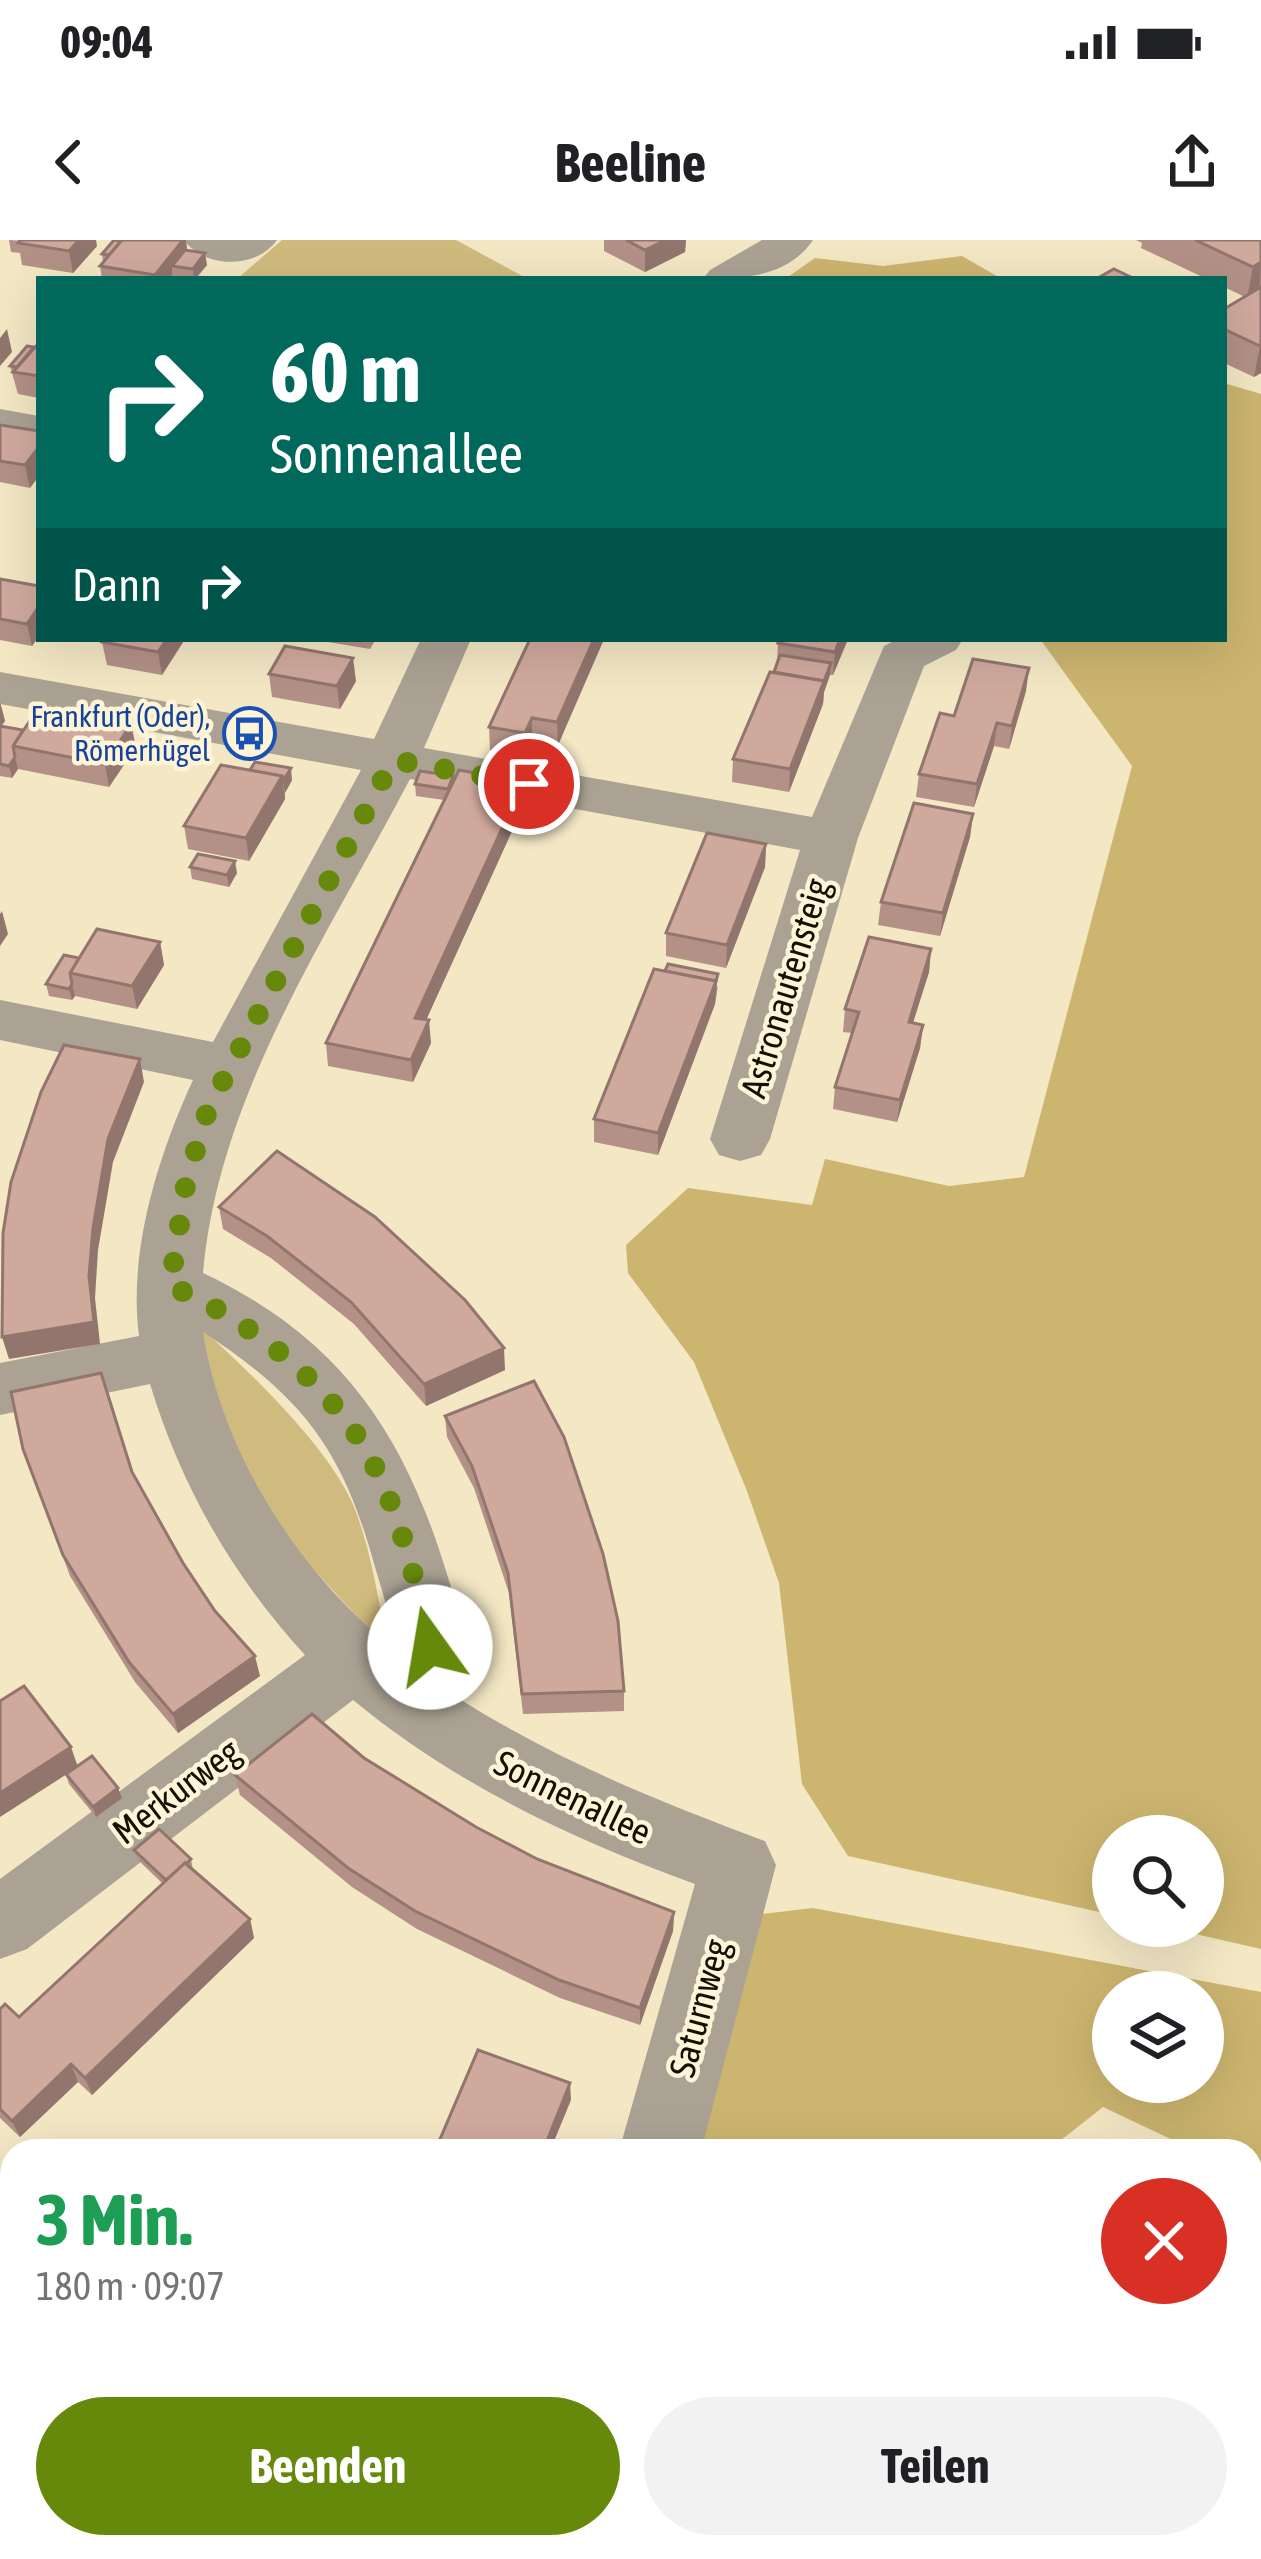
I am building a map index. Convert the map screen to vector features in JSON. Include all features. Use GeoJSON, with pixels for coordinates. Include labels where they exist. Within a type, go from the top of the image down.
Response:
{"type":"FeatureCollection","features":[{"type":"Feature","properties":{"kind":"street"},"geometry":{"type":"LineString","coordinates":[[729,276],[774,243]]}},
{"type":"Feature","properties":{"kind":"street"},"geometry":{"type":"LineString","coordinates":[[0,423],[36,429]]}},
{"type":"Feature","properties":{"kind":"street","name":"Sonnenallee"},"geometry":{"type":"LineString","coordinates":[[444,642],[414,702],[393,760],[208,1109],[190,1168],[170,1286],[175,1354],[206,1451],[245,1533],[353,1659],[488,1759],[663,1841],[738,1865]]}},
{"type":"Feature","properties":{"kind":"street","name":"Astronautensteig"},"geometry":{"type":"LineString","coordinates":[[740,1139],[831,838],[902,657],[932,642]]}},
{"type":"Feature","properties":{"kind":"street","name":"Astronautensteig"},"geometry":{"type":"LineString","coordinates":[[0,688],[831,838]]}},
{"type":"Feature","properties":{"kind":"street"},"geometry":{"type":"LineString","coordinates":[[0,1020],[230,1066]]}},
{"type":"Feature","properties":{"kind":"street"},"geometry":{"type":"LineString","coordinates":[[170,1286],[224,1312],[254,1333],[322,1395],[365,1449],[395,1515],[430,1647],[432,1683],[418,1709]]}},
{"type":"Feature","properties":{"kind":"street"},"geometry":{"type":"LineString","coordinates":[[0,1389],[175,1354]]}},
{"type":"Feature","properties":{"kind":"street","name":"Merkurweg"},"geometry":{"type":"LineString","coordinates":[[0,1924],[353,1659]]}},
{"type":"Feature","properties":{"kind":"street","name":"Saturnweg"},"geometry":{"type":"LineString","coordinates":[[663,2139],[738,1865]]}},
{"type":"Feature","properties":{"kind":"shaded area"},"geometry":{"type":"Polygon","coordinates":[[[282,240],[456,240],[522,276],[240,276],[282,240]]]}},
{"type":"Feature","properties":{"kind":"shaded area"},"geometry":{"type":"Polygon","coordinates":[[[962,256],[997,276],[789,276],[815,258],[883,266],[962,256]]]}},
{"type":"Feature","properties":{"kind":"shaded area"},"geometry":{"type":"Polygon","coordinates":[[[1227,384],[1261,394],[1261,1949],[1224,1941],[1224,1815],[1092,1815],[1092,1910],[848,1856],[802,1784],[779,1583],[747,1491],[694,1362],[628,1273],[626,1245],[688,1188],[812,1205],[825,1159],[949,1186],[1024,1177],[1132,766],[1042,642],[1227,642],[1227,384]]]}},
{"type":"Feature","properties":{"kind":"shaded area"},"geometry":{"type":"Polygon","coordinates":[[[202,1329],[289,1414],[345,1489],[366,1545],[387,1647],[310,1564],[264,1505],[229,1439],[202,1329]]]}},
{"type":"Feature","properties":{"kind":"shaded area"},"geometry":{"type":"Polygon","coordinates":[[[813,1908],[1149,1971],[1092,1971],[1092,2103],[1224,2103],[1224,1985],[1261,1992],[1261,2139],[1171,2139],[1103,2107],[1062,2139],[698,2139],[762,1914],[813,1908]]]}},
{"type":"Feature","properties":{"kind":"building"},"geometry":{"type":"Polygon","coordinates":[[[79,240],[69,251],[18,243],[79,240]]]}},
{"type":"Feature","properties":{"kind":"building"},"geometry":{"type":"Polygon","coordinates":[[[114,240],[121,241],[109,255],[102,254],[114,240]]]}},
{"type":"Feature","properties":{"kind":"building"},"geometry":{"type":"Polygon","coordinates":[[[122,240],[183,240],[155,275],[100,266],[122,240]]]}},
{"type":"Feature","properties":{"kind":"building"},"geometry":{"type":"Polygon","coordinates":[[[626,240],[666,240],[645,250],[626,240]]]}},
{"type":"Feature","properties":{"kind":"building"},"geometry":{"type":"Polygon","coordinates":[[[1195,240],[1261,240],[1261,262],[1253,267],[1195,240]]]}},
{"type":"Feature","properties":{"kind":"building"},"geometry":{"type":"Polygon","coordinates":[[[185,250],[205,253],[193,269],[172,266],[185,250]]]}},
{"type":"Feature","properties":{"kind":"building"},"geometry":{"type":"Polygon","coordinates":[[[1114,269],[1129,276],[1101,276],[1114,269]]]}},
{"type":"Feature","properties":{"kind":"building"},"geometry":{"type":"Polygon","coordinates":[[[1261,287],[1260,346],[1227,330],[1227,307],[1261,287]]]}},
{"type":"Feature","properties":{"kind":"building"},"geometry":{"type":"Polygon","coordinates":[[[27,346],[34,347],[17,367],[10,366],[27,346]]]}},
{"type":"Feature","properties":{"kind":"building"},"geometry":{"type":"Polygon","coordinates":[[[36,346],[36,376],[13,372],[36,346]]]}},
{"type":"Feature","properties":{"kind":"building"},"geometry":{"type":"Polygon","coordinates":[[[0,425],[36,431],[36,451],[25,465],[0,461],[0,425]]]}},
{"type":"Feature","properties":{"kind":"building"},"geometry":{"type":"Polygon","coordinates":[[[0,579],[36,585],[36,610],[27,624],[0,619],[0,579]]]}},
{"type":"Feature","properties":{"kind":"building"},"geometry":{"type":"Polygon","coordinates":[[[102,642],[165,642],[158,652],[102,642]]]}},
{"type":"Feature","properties":{"kind":"building"},"geometry":{"type":"Polygon","coordinates":[[[529,642],[593,642],[557,722],[532,718],[525,733],[489,727],[529,642]]]}},
{"type":"Feature","properties":{"kind":"building"},"geometry":{"type":"Polygon","coordinates":[[[778,642],[839,642],[835,652],[778,642]]]}},
{"type":"Feature","properties":{"kind":"building"},"geometry":{"type":"Polygon","coordinates":[[[285,646],[353,658],[337,686],[269,674],[285,646]]]}},
{"type":"Feature","properties":{"kind":"building"},"geometry":{"type":"Polygon","coordinates":[[[780,655],[831,663],[824,681],[774,672],[780,655]]]}},
{"type":"Feature","properties":{"kind":"building"},"geometry":{"type":"Polygon","coordinates":[[[973,659],[1029,668],[1012,726],[997,723],[977,784],[919,774],[940,713],[954,716],[973,659]]]}},
{"type":"Feature","properties":{"kind":"building"},"geometry":{"type":"Polygon","coordinates":[[[770,672],[824,681],[790,769],[733,759],[770,672]]]}},
{"type":"Feature","properties":{"kind":"building"},"geometry":{"type":"Polygon","coordinates":[[[39,707],[131,724],[105,764],[13,746],[39,707]]]}},
{"type":"Feature","properties":{"kind":"building"},"geometry":{"type":"Polygon","coordinates":[[[0,726],[23,730],[9,766],[0,764],[0,726]]]}},
{"type":"Feature","properties":{"kind":"building"},"geometry":{"type":"Polygon","coordinates":[[[255,762],[291,768],[283,781],[282,776],[250,770],[255,762]]]}},
{"type":"Feature","properties":{"kind":"building"},"geometry":{"type":"Polygon","coordinates":[[[221,765],[282,776],[246,838],[184,826],[221,765]]]}},
{"type":"Feature","properties":{"kind":"building"},"geometry":{"type":"Polygon","coordinates":[[[459,770],[498,777],[490,793],[516,798],[415,1018],[429,1020],[411,1060],[326,1043],[459,770]]]}},
{"type":"Feature","properties":{"kind":"building"},"geometry":{"type":"Polygon","coordinates":[[[420,771],[453,776],[448,789],[415,784],[420,771]]]}},
{"type":"Feature","properties":{"kind":"building"},"geometry":{"type":"Polygon","coordinates":[[[914,803],[973,814],[943,913],[881,902],[914,803]]]}},
{"type":"Feature","properties":{"kind":"building"},"geometry":{"type":"Polygon","coordinates":[[[707,833],[766,844],[727,945],[666,933],[707,833]]]}},
{"type":"Feature","properties":{"kind":"building"},"geometry":{"type":"Polygon","coordinates":[[[198,854],[235,861],[227,875],[190,867],[198,854]]]}},
{"type":"Feature","properties":{"kind":"building"},"geometry":{"type":"Polygon","coordinates":[[[97,929],[160,942],[132,986],[70,973],[97,929]]]}},
{"type":"Feature","properties":{"kind":"building"},"geometry":{"type":"Polygon","coordinates":[[[869,937],[931,949],[909,1022],[923,1025],[900,1100],[835,1087],[859,1012],[845,1009],[869,937]]]}},
{"type":"Feature","properties":{"kind":"building"},"geometry":{"type":"Polygon","coordinates":[[[64,955],[79,958],[70,973],[69,989],[46,984],[64,955]]]}},
{"type":"Feature","properties":{"kind":"building"},"geometry":{"type":"Polygon","coordinates":[[[668,964],[718,974],[716,981],[665,971],[668,964]]]}},
{"type":"Feature","properties":{"kind":"building"},"geometry":{"type":"Polygon","coordinates":[[[654,969],[716,981],[658,1133],[594,1119],[654,969]]]}},
{"type":"Feature","properties":{"kind":"building"},"geometry":{"type":"Polygon","coordinates":[[[64,1045],[140,1059],[108,1139],[89,1276],[94,1322],[2,1337],[3,1233],[11,1182],[41,1092],[64,1045]]]}},
{"type":"Feature","properties":{"kind":"building"},"geometry":{"type":"Polygon","coordinates":[[[277,1151],[375,1217],[465,1300],[504,1348],[424,1384],[351,1302],[267,1236],[219,1207],[277,1151]]]}},
{"type":"Feature","properties":{"kind":"building"},"geometry":{"type":"Polygon","coordinates":[[[101,1373],[132,1472],[215,1611],[255,1656],[173,1714],[129,1662],[63,1555],[23,1449],[11,1392],[101,1373]]]}},
{"type":"Feature","properties":{"kind":"building"},"geometry":{"type":"Polygon","coordinates":[[[534,1381],[564,1437],[603,1554],[618,1621],[624,1691],[522,1694],[508,1573],[472,1466],[445,1416],[534,1381]]]}},
{"type":"Feature","properties":{"kind":"building"},"geometry":{"type":"Polygon","coordinates":[[[24,1686],[71,1747],[0,1793],[0,1701],[24,1686]]]}},
{"type":"Feature","properties":{"kind":"building"},"geometry":{"type":"Polygon","coordinates":[[[312,1714],[364,1758],[476,1827],[537,1859],[674,1912],[640,2008],[559,1980],[415,1911],[348,1868],[235,1775],[312,1714]]]}},
{"type":"Feature","properties":{"kind":"building"},"geometry":{"type":"Polygon","coordinates":[[[92,1756],[118,1788],[93,1807],[66,1774],[92,1756]]]}},
{"type":"Feature","properties":{"kind":"building"},"geometry":{"type":"Polygon","coordinates":[[[159,1829],[191,1859],[166,1880],[134,1850],[159,1829]]]}},
{"type":"Feature","properties":{"kind":"building"},"geometry":{"type":"Polygon","coordinates":[[[185,1863],[250,1919],[85,2078],[71,2064],[12,2121],[0,2109],[0,2009],[5,2004],[19,2017],[185,1863]]]}},
{"type":"Feature","properties":{"kind":"building"},"geometry":{"type":"Polygon","coordinates":[[[478,2050],[570,2083],[548,2139],[440,2139],[478,2050]]]}},
{"type":"Feature","properties":{"kind":"place","name":"Frankfurt (Oder), Römerhügel"},"geometry":{"type":"Point","coordinates":[249,734]}},
{"type":"Feature","properties":{"kind":"route"},"geometry":{"type":"LineString","coordinates":[[430,1647],[395,1515],[365,1449],[322,1395],[254,1333],[224,1312],[170,1286],[186,1183],[208,1109],[393,760],[529,784]]}}]}
